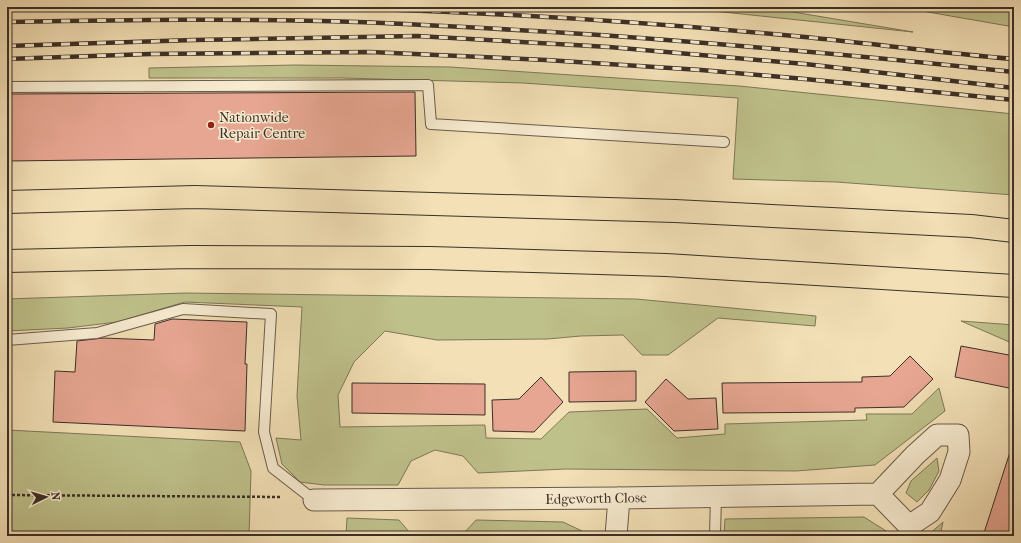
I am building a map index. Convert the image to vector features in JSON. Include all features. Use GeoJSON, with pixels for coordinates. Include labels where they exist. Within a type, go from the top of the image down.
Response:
{"type":"FeatureCollection","features":[{"type":"Feature","properties":{"kind":"highway"},"geometry":{"type":"LineString","coordinates":[[7,202],[211,197],[675,211],[971,226],[1014,231]]}},
{"type":"Feature","properties":{"kind":"highway"},"geometry":{"type":"LineString","coordinates":[[7,261],[191,257],[430,258],[666,265],[1014,286]]}},
{"type":"Feature","properties":{"kind":"street","name":"Edgeworth Close"},"geometry":{"type":"LineString","coordinates":[[314,500],[619,498],[878,494]]}},
{"type":"Feature","properties":{"kind":"street"},"geometry":{"type":"LineString","coordinates":[[616,536],[619,498]]}},
{"type":"Feature","properties":{"kind":"lane"},"geometry":{"type":"LineString","coordinates":[[7,87],[428,85],[431,124],[724,142]]}},
{"type":"Feature","properties":{"kind":"lane"},"geometry":{"type":"LineString","coordinates":[[7,340],[97,333],[183,309],[271,314],[264,432],[273,468],[314,500]]}},
{"type":"Feature","properties":{"kind":"lane"},"geometry":{"type":"LineString","coordinates":[[715,536],[716,496]]}},
{"type":"Feature","properties":{"kind":"path"},"geometry":{"type":"LineString","coordinates":[[7,495],[264,496],[314,500]]}},
{"type":"Feature","properties":{"kind":"green space"},"geometry":{"type":"Polygon","coordinates":[[[668,7],[763,7],[913,32],[694,9],[668,7]]]}},
{"type":"Feature","properties":{"kind":"green space"},"geometry":{"type":"Polygon","coordinates":[[[899,7],[1014,7],[1014,27],[899,7]]]}},
{"type":"Feature","properties":{"kind":"green space"},"geometry":{"type":"Polygon","coordinates":[[[295,65],[450,67],[739,86],[1014,114],[1014,195],[836,182],[733,179],[738,98],[523,83],[342,78],[149,78],[149,68],[295,65]]]}},
{"type":"Feature","properties":{"kind":"green space"},"geometry":{"type":"Polygon","coordinates":[[[185,293],[636,299],[816,316],[815,326],[718,318],[668,355],[642,355],[623,335],[581,336],[547,339],[437,340],[385,331],[354,362],[338,395],[340,427],[485,425],[486,438],[541,439],[569,412],[647,409],[677,438],[725,434],[725,424],[867,420],[866,414],[912,414],[939,388],[945,411],[875,465],[796,471],[566,469],[478,473],[463,456],[435,450],[411,461],[398,485],[324,485],[300,482],[282,464],[276,438],[301,440],[297,396],[302,307],[185,302],[117,322],[68,328],[7,331],[7,299],[185,293]]]}},
{"type":"Feature","properties":{"kind":"green space"},"geometry":{"type":"Polygon","coordinates":[[[961,321],[1014,325],[1014,344],[961,321]]]}},
{"type":"Feature","properties":{"kind":"green space"},"geometry":{"type":"Polygon","coordinates":[[[7,430],[240,442],[251,471],[249,536],[7,536],[7,430]]]}},
{"type":"Feature","properties":{"kind":"green space"},"geometry":{"type":"Polygon","coordinates":[[[937,458],[939,471],[929,490],[917,502],[906,493],[911,481],[937,458]]]}},
{"type":"Feature","properties":{"kind":"green space"},"geometry":{"type":"Polygon","coordinates":[[[864,517],[894,536],[724,536],[725,519],[864,517]]]}},
{"type":"Feature","properties":{"kind":"green space"},"geometry":{"type":"Polygon","coordinates":[[[347,518],[399,520],[410,533],[417,536],[346,536],[347,518]]]}},
{"type":"Feature","properties":{"kind":"green space"},"geometry":{"type":"Polygon","coordinates":[[[476,520],[563,522],[582,531],[586,536],[457,536],[465,532],[476,520]]]}},
{"type":"Feature","properties":{"kind":"green space"},"geometry":{"type":"Polygon","coordinates":[[[943,522],[940,536],[927,536],[943,522]]]}},
{"type":"Feature","properties":{"kind":"building","name":"Nationwide Repair Centre"},"geometry":{"type":"Polygon","coordinates":[[[415,92],[416,156],[7,161],[7,94],[415,92]]]}},
{"type":"Feature","properties":{"kind":"building"},"geometry":{"type":"Polygon","coordinates":[[[172,319],[247,322],[245,364],[247,364],[245,431],[53,422],[55,371],[75,372],[77,341],[103,338],[154,340],[155,324],[172,319]]]}},
{"type":"Feature","properties":{"kind":"building"},"geometry":{"type":"Polygon","coordinates":[[[961,346],[1014,356],[1014,389],[955,377],[961,346]]]}},
{"type":"Feature","properties":{"kind":"building"},"geometry":{"type":"Polygon","coordinates":[[[910,356],[933,379],[904,407],[855,408],[855,412],[723,413],[722,383],[862,382],[862,377],[890,376],[910,356]]]}},
{"type":"Feature","properties":{"kind":"building"},"geometry":{"type":"Polygon","coordinates":[[[636,371],[636,401],[569,402],[569,372],[636,371]]]}},
{"type":"Feature","properties":{"kind":"building"},"geometry":{"type":"Polygon","coordinates":[[[541,377],[563,402],[534,432],[493,431],[492,400],[519,399],[541,377]]]}},
{"type":"Feature","properties":{"kind":"building"},"geometry":{"type":"Polygon","coordinates":[[[666,379],[688,399],[716,398],[718,429],[674,431],[645,402],[666,379]]]}},
{"type":"Feature","properties":{"kind":"building"},"geometry":{"type":"Polygon","coordinates":[[[352,383],[485,384],[485,415],[352,413],[352,383]]]}},
{"type":"Feature","properties":{"kind":"building"},"geometry":{"type":"Polygon","coordinates":[[[1010,452],[1014,453],[1014,536],[983,536],[1010,452]]]}},
{"type":"Feature","properties":{"kind":"railway"},"geometry":{"type":"LineString","coordinates":[[7,10],[104,7]]}},
{"type":"Feature","properties":{"kind":"railway"},"geometry":{"type":"LineString","coordinates":[[270,7],[404,10],[538,16],[671,25],[805,37],[1014,59]]}},
{"type":"Feature","properties":{"kind":"railway"},"geometry":{"type":"LineString","coordinates":[[7,22],[138,20],[313,21],[509,29],[859,56],[1014,72]]}},
{"type":"Feature","properties":{"kind":"railway"},"geometry":{"type":"LineString","coordinates":[[7,46],[194,40],[417,36],[609,47],[805,64],[1014,88]]}},
{"type":"Feature","properties":{"kind":"railway"},"geometry":{"type":"LineString","coordinates":[[7,59],[150,54],[370,52],[546,60],[701,70],[1014,100]]}},
{"type":"Feature","properties":{"kind":"place","name":"Nationwide Repair Centre"},"geometry":{"type":"Point","coordinates":[211,125]}}]}
